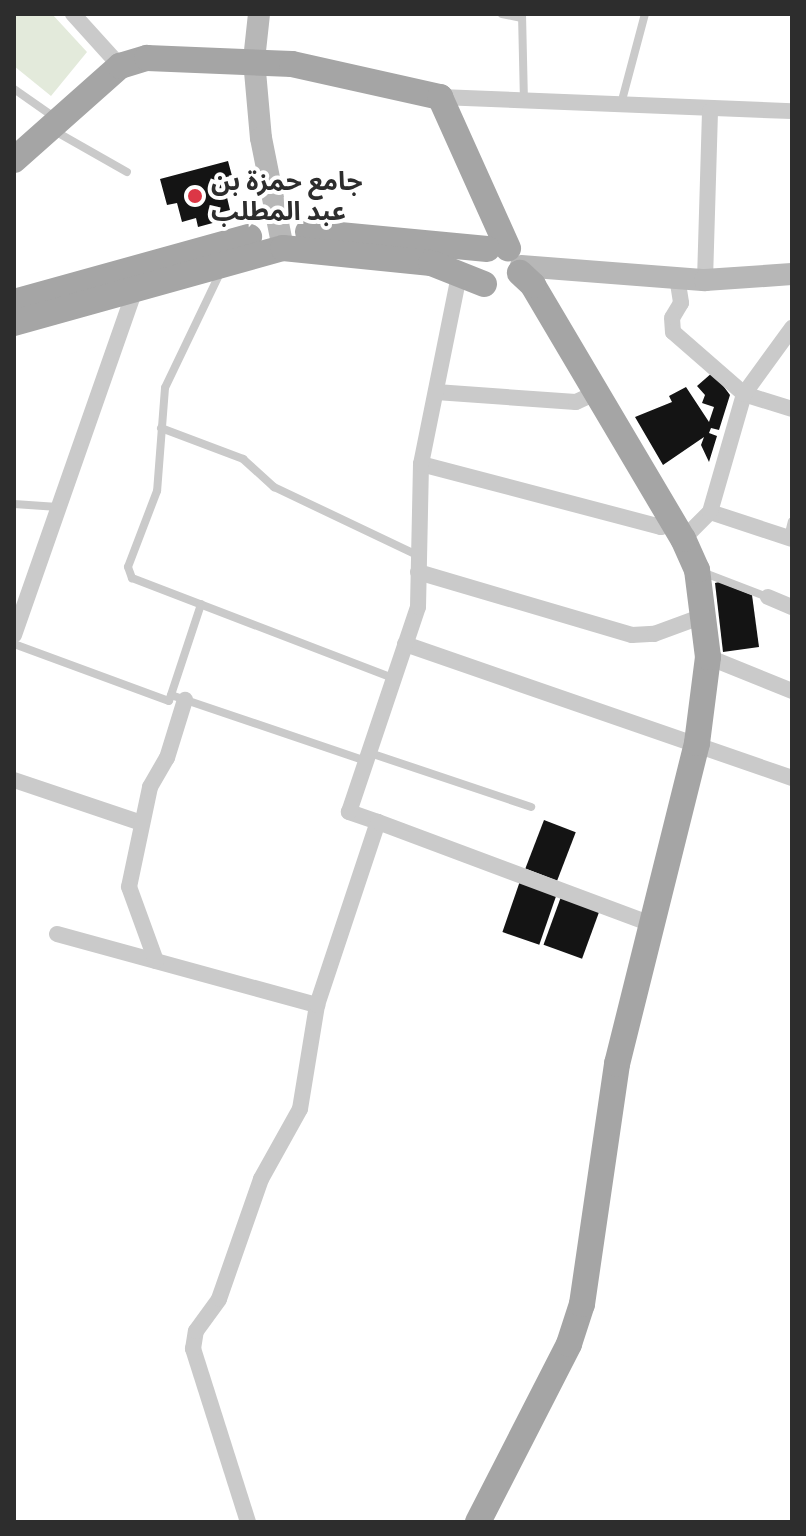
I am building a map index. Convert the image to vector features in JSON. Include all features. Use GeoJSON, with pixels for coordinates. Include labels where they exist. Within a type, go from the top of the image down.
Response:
{"type":"FeatureCollection","features":[{"type":"Feature","properties":{"kind":"main road"},"geometry":{"type":"LineString","coordinates":[[14,160],[120,66],[147,58],[254,60],[440,97],[509,259],[533,285],[679,531],[697,570],[706,615],[708,657],[697,743],[648,923],[617,1064],[582,1304],[569,1344],[478,1522]]}},
{"type":"Feature","properties":{"kind":"main road"},"geometry":{"type":"LineString","coordinates":[[14,302],[281,239],[509,259]]}},
{"type":"Feature","properties":{"kind":"main road"},"geometry":{"type":"LineString","coordinates":[[14,323],[135,290],[226,261],[281,239],[460,271],[484,284],[505,289],[509,259]]}},
{"type":"Feature","properties":{"kind":"main road"},"geometry":{"type":"LineString","coordinates":[[484,284],[477,265],[509,259]]}},
{"type":"Feature","properties":{"kind":"street"},"geometry":{"type":"LineString","coordinates":[[73,14],[120,66]]}},
{"type":"Feature","properties":{"kind":"street"},"geometry":{"type":"LineString","coordinates":[[259,14],[254,60],[261,138],[281,239]]}},
{"type":"Feature","properties":{"kind":"street"},"geometry":{"type":"LineString","coordinates":[[440,97],[710,111],[792,111]]}},
{"type":"Feature","properties":{"kind":"street"},"geometry":{"type":"LineString","coordinates":[[705,280],[710,111]]}},
{"type":"Feature","properties":{"kind":"street"},"geometry":{"type":"LineString","coordinates":[[509,259],[705,280],[792,274]]}},
{"type":"Feature","properties":{"kind":"street"},"geometry":{"type":"LineString","coordinates":[[460,271],[421,464],[418,607],[349,812],[648,923]]}},
{"type":"Feature","properties":{"kind":"street"},"geometry":{"type":"LineString","coordinates":[[677,277],[681,303],[672,318],[673,332],[744,394],[792,409]]}},
{"type":"Feature","properties":{"kind":"street"},"geometry":{"type":"LineString","coordinates":[[14,635],[135,290]]}},
{"type":"Feature","properties":{"kind":"street"},"geometry":{"type":"LineString","coordinates":[[421,464],[679,531],[710,512],[744,394],[792,328]]}},
{"type":"Feature","properties":{"kind":"street"},"geometry":{"type":"LineString","coordinates":[[436,392],[576,402],[597,392]]}},
{"type":"Feature","properties":{"kind":"street"},"geometry":{"type":"LineString","coordinates":[[710,512],[791,533]]}},
{"type":"Feature","properties":{"kind":"street"},"geometry":{"type":"LineString","coordinates":[[417,563],[632,635],[654,634],[706,615]]}},
{"type":"Feature","properties":{"kind":"street"},"geometry":{"type":"LineString","coordinates":[[768,597],[792,607]]}},
{"type":"Feature","properties":{"kind":"street"},"geometry":{"type":"LineString","coordinates":[[405,644],[792,778]]}},
{"type":"Feature","properties":{"kind":"street"},"geometry":{"type":"LineString","coordinates":[[708,657],[792,691]]}},
{"type":"Feature","properties":{"kind":"street"},"geometry":{"type":"LineString","coordinates":[[156,961],[129,887],[150,787],[167,758],[178,697]]}},
{"type":"Feature","properties":{"kind":"street"},"geometry":{"type":"LineString","coordinates":[[14,780],[142,823]]}},
{"type":"Feature","properties":{"kind":"street"},"geometry":{"type":"LineString","coordinates":[[248,1522],[193,1349],[196,1331],[219,1299],[261,1179],[300,1109],[317,1005],[378,822]]}},
{"type":"Feature","properties":{"kind":"street"},"geometry":{"type":"LineString","coordinates":[[57,934],[317,1005]]}},
{"type":"Feature","properties":{"kind":"lane"},"geometry":{"type":"LineString","coordinates":[[502,14],[522,16],[524,102]]}},
{"type":"Feature","properties":{"kind":"lane"},"geometry":{"type":"LineString","coordinates":[[621,104],[645,14]]}},
{"type":"Feature","properties":{"kind":"lane"},"geometry":{"type":"LineString","coordinates":[[14,89],[53,124],[127,172]]}},
{"type":"Feature","properties":{"kind":"lane"},"geometry":{"type":"LineString","coordinates":[[226,261],[178,351],[165,388],[157,491],[128,567],[132,578],[393,678]]}},
{"type":"Feature","properties":{"kind":"lane"},"geometry":{"type":"LineString","coordinates":[[161,428],[243,459],[266,474],[274,487],[417,563]]}},
{"type":"Feature","properties":{"kind":"lane"},"geometry":{"type":"LineString","coordinates":[[14,504],[59,507]]}},
{"type":"Feature","properties":{"kind":"lane"},"geometry":{"type":"LineString","coordinates":[[697,570],[768,597]]}},
{"type":"Feature","properties":{"kind":"lane"},"geometry":{"type":"LineString","coordinates":[[178,697],[201,604]]}},
{"type":"Feature","properties":{"kind":"lane"},"geometry":{"type":"LineString","coordinates":[[14,644],[169,701],[178,697],[531,807]]}},
{"type":"Feature","properties":{"kind":"green space"},"geometry":{"type":"Polygon","coordinates":[[[14,14],[52,14],[87,52],[51,96],[14,66],[14,14]]]}},
{"type":"Feature","properties":{"kind":"building","name":"جامع حمزة بن عبد المطلب"},"geometry":{"type":"Polygon","coordinates":[[[228,161],[235,187],[225,189],[230,210],[218,213],[220,221],[198,227],[196,218],[182,222],[177,203],[167,205],[160,179],[228,161]]]}},
{"type":"Feature","properties":{"kind":"building"},"geometry":{"type":"Polygon","coordinates":[[[713,372],[730,395],[719,430],[711,428],[709,433],[717,436],[709,462],[701,445],[704,437],[663,465],[635,417],[672,402],[669,396],[686,387],[709,422],[714,407],[702,403],[705,395],[697,386],[713,372]]]}},
{"type":"Feature","properties":{"kind":"building"},"geometry":{"type":"Polygon","coordinates":[[[715,583],[752,595],[759,647],[723,652],[715,583]]]}},
{"type":"Feature","properties":{"kind":"building"},"geometry":{"type":"Polygon","coordinates":[[[544,820],[576,832],[557,881],[525,869],[544,820]]]}},
{"type":"Feature","properties":{"kind":"building"},"geometry":{"type":"Polygon","coordinates":[[[520,881],[557,894],[539,945],[502,932],[520,881]]]}},
{"type":"Feature","properties":{"kind":"building"},"geometry":{"type":"Polygon","coordinates":[[[562,894],[601,908],[582,959],[544,945],[562,894]]]}},
{"type":"Feature","properties":{"kind":"place","name":"جامع حمزة بن عبد المطلب"},"geometry":{"type":"Point","coordinates":[195,196]}}]}
